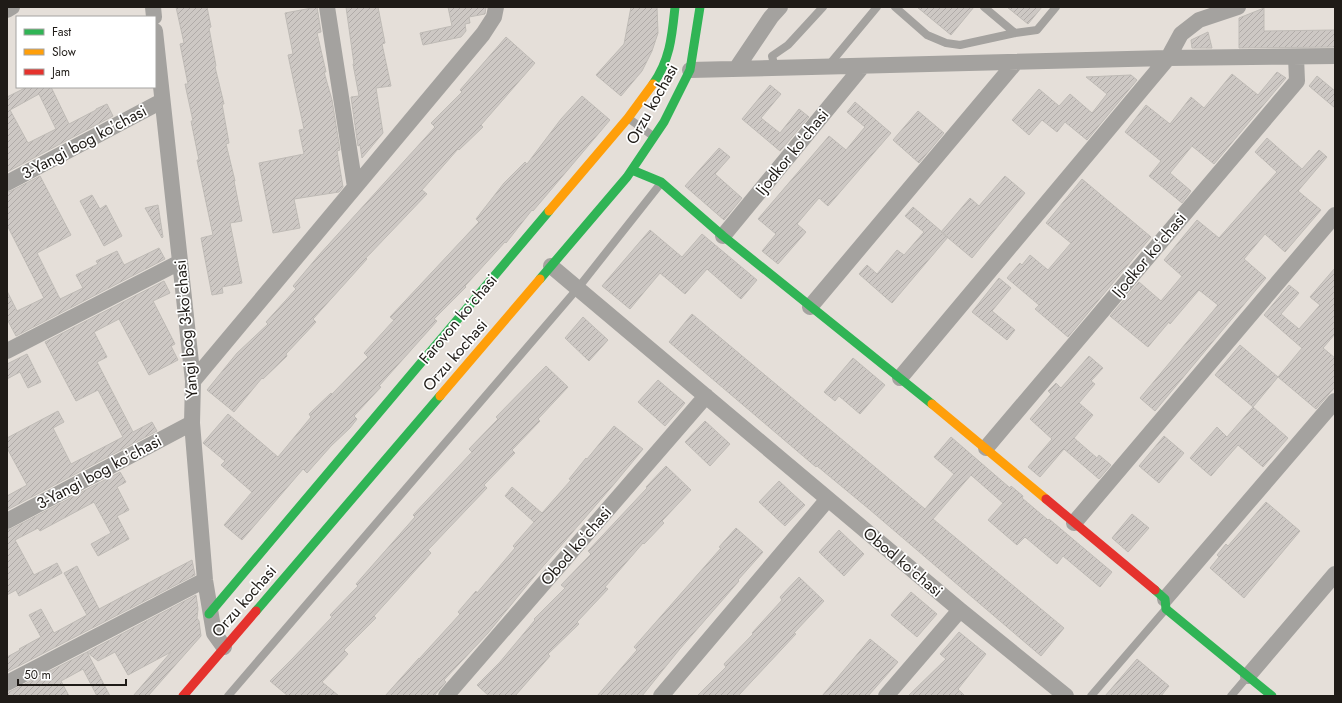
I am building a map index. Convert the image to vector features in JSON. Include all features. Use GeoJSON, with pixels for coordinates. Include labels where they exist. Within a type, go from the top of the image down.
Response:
{"type":"FeatureCollection","features":[{"type":"Feature","properties":{"kind":"street"},"geometry":{"type":"LineString","coordinates":[[7,10],[12,7]]}},
{"type":"Feature","properties":{"kind":"street"},"geometry":{"type":"LineString","coordinates":[[327,7],[355,187]]}},
{"type":"Feature","properties":{"kind":"street"},"geometry":{"type":"LineString","coordinates":[[193,381],[483,34],[494,17],[496,7]]}},
{"type":"Feature","properties":{"kind":"street","name":"Farovon koʻchasi"},"geometry":{"type":"LineString","coordinates":[[209,614],[628,118],[661,73],[670,49],[675,7]]}},
{"type":"Feature","properties":{"kind":"street","name":"Orzu kochasi"},"geometry":{"type":"LineString","coordinates":[[189,694],[224,647],[632,170],[664,122],[690,70],[700,7]]}},
{"type":"Feature","properties":{"kind":"street"},"geometry":{"type":"LineString","coordinates":[[736,69],[780,7]]}},
{"type":"Feature","properties":{"kind":"street"},"geometry":{"type":"LineString","coordinates":[[900,378],[1168,58],[1182,34],[1198,20],[1238,7]]}},
{"type":"Feature","properties":{"kind":"street","name":"Yangi bog 3-koʼchasi"},"geometry":{"type":"LineString","coordinates":[[156,41],[193,381],[192,423],[205,580],[209,614],[214,633],[224,647]]}},
{"type":"Feature","properties":{"kind":"street"},"geometry":{"type":"LineString","coordinates":[[690,70],[862,67],[1168,58],[1335,56]]}},
{"type":"Feature","properties":{"kind":"street","name":"Ijodkor koʻchasi"},"geometry":{"type":"LineString","coordinates":[[986,448],[1297,81],[1296,57]]}},
{"type":"Feature","properties":{"kind":"street"},"geometry":{"type":"LineString","coordinates":[[810,307],[1016,62]]}},
{"type":"Feature","properties":{"kind":"street","name":"Ijodkor koʻchasi"},"geometry":{"type":"LineString","coordinates":[[723,236],[862,67]]}},
{"type":"Feature","properties":{"kind":"street","name":"3-Yangi bog koʼchasi"},"geometry":{"type":"LineString","coordinates":[[7,182],[162,101]]}},
{"type":"Feature","properties":{"kind":"street"},"geometry":{"type":"LineString","coordinates":[[632,170],[661,182],[723,236],[986,448],[1272,696]]}},
{"type":"Feature","properties":{"kind":"street"},"geometry":{"type":"LineString","coordinates":[[1074,523],[1335,216]]}},
{"type":"Feature","properties":{"kind":"street"},"geometry":{"type":"LineString","coordinates":[[7,351],[180,262]]}},
{"type":"Feature","properties":{"kind":"street","name":"Obod koʻchasi"},"geometry":{"type":"LineString","coordinates":[[551,266],[960,610],[1066,696]]}},
{"type":"Feature","properties":{"kind":"street","name":"Obod koʻchasi"},"geometry":{"type":"LineString","coordinates":[[446,696],[706,396]]}},
{"type":"Feature","properties":{"kind":"street"},"geometry":{"type":"LineString","coordinates":[[1165,604],[1335,401]]}},
{"type":"Feature","properties":{"kind":"street","name":"3-Yangi bog koʼchasi"},"geometry":{"type":"LineString","coordinates":[[7,521],[192,423]]}},
{"type":"Feature","properties":{"kind":"street"},"geometry":{"type":"LineString","coordinates":[[661,696],[828,499]]}},
{"type":"Feature","properties":{"kind":"street"},"geometry":{"type":"LineString","coordinates":[[1248,676],[1335,574]]}},
{"type":"Feature","properties":{"kind":"street"},"geometry":{"type":"LineString","coordinates":[[7,683],[205,580]]}},
{"type":"Feature","properties":{"kind":"street"},"geometry":{"type":"LineString","coordinates":[[886,696],[960,610]]}},
{"type":"Feature","properties":{"kind":"lane"},"geometry":{"type":"LineString","coordinates":[[775,68],[772,56],[788,45],[823,7]]}},
{"type":"Feature","properties":{"kind":"lane"},"geometry":{"type":"LineString","coordinates":[[828,67],[877,7]]}},
{"type":"Feature","properties":{"kind":"lane"},"geometry":{"type":"LineString","coordinates":[[895,7],[927,35],[946,43],[960,44],[1037,30],[1056,7]]}},
{"type":"Feature","properties":{"kind":"lane"},"geometry":{"type":"LineString","coordinates":[[984,7],[1015,33]]}},
{"type":"Feature","properties":{"kind":"lane"},"geometry":{"type":"LineString","coordinates":[[628,118],[654,137]]}},
{"type":"Feature","properties":{"kind":"lane"},"geometry":{"type":"LineString","coordinates":[[228,696],[578,288],[661,182]]}},
{"type":"Feature","properties":{"kind":"lane"},"geometry":{"type":"LineString","coordinates":[[1091,696],[1165,604]]}},
{"type":"Feature","properties":{"kind":"lane"},"geometry":{"type":"LineString","coordinates":[[1232,696],[1248,676]]}},
{"type":"Feature","properties":{"kind":"building"},"geometry":{"type":"Polygon","coordinates":[[[176,7],[207,7],[211,27],[209,28],[215,67],[224,104],[222,104],[229,143],[226,144],[235,181],[242,221],[230,223],[242,283],[222,287],[223,293],[212,295],[201,238],[213,235],[197,160],[199,160],[191,121],[193,121],[185,84],[188,84],[180,44],[184,43],[176,7]]]}},
{"type":"Feature","properties":{"kind":"building"},"geometry":{"type":"Polygon","coordinates":[[[317,7],[321,32],[317,33],[326,72],[324,72],[332,100],[340,150],[337,151],[343,187],[339,192],[294,199],[300,228],[273,233],[259,163],[304,154],[299,130],[304,129],[288,55],[293,54],[285,13],[317,7]]]}},
{"type":"Feature","properties":{"kind":"building"},"geometry":{"type":"Polygon","coordinates":[[[346,7],[378,7],[385,43],[382,44],[391,86],[376,88],[383,133],[362,158],[360,145],[358,146],[351,97],[359,96],[353,64],[346,7]]]}},
{"type":"Feature","properties":{"kind":"building"},"geometry":{"type":"Polygon","coordinates":[[[448,7],[486,7],[485,14],[469,17],[470,23],[465,24],[466,31],[461,37],[423,45],[420,33],[452,26],[448,7]]]}},
{"type":"Feature","properties":{"kind":"building"},"geometry":{"type":"Polygon","coordinates":[[[631,7],[657,7],[658,33],[652,51],[642,71],[621,96],[596,75],[624,44],[631,7]]]}},
{"type":"Feature","properties":{"kind":"building"},"geometry":{"type":"Polygon","coordinates":[[[917,7],[974,7],[951,35],[917,7]]]}},
{"type":"Feature","properties":{"kind":"building"},"geometry":{"type":"Polygon","coordinates":[[[1007,7],[1042,7],[1028,24],[1007,7]]]}},
{"type":"Feature","properties":{"kind":"building"},"geometry":{"type":"Polygon","coordinates":[[[1264,8],[1264,31],[1335,30],[1335,47],[1239,48],[1239,18],[1264,8]]]}},
{"type":"Feature","properties":{"kind":"building"},"geometry":{"type":"Polygon","coordinates":[[[1208,32],[1212,48],[1192,48],[1191,40],[1208,32]]]}},
{"type":"Feature","properties":{"kind":"building"},"geometry":{"type":"Polygon","coordinates":[[[506,37],[535,63],[481,125],[483,127],[459,150],[458,149],[422,190],[427,194],[366,258],[367,259],[313,319],[316,322],[286,354],[287,356],[263,379],[262,378],[234,412],[207,390],[237,353],[268,324],[266,322],[296,289],[293,286],[319,255],[435,127],[431,123],[462,92],[460,90],[506,37]]]}},
{"type":"Feature","properties":{"kind":"building"},"geometry":{"type":"Polygon","coordinates":[[[1277,72],[1286,78],[1214,164],[1192,146],[1170,173],[1191,191],[1182,203],[1149,176],[1161,161],[1125,132],[1146,105],[1170,124],[1191,97],[1204,108],[1232,74],[1258,95],[1277,72]]]}},
{"type":"Feature","properties":{"kind":"building"},"geometry":{"type":"Polygon","coordinates":[[[1131,75],[1137,80],[1087,140],[1065,122],[1057,132],[1042,120],[1029,135],[1012,120],[1039,89],[1059,106],[1070,94],[1092,113],[1107,94],[1086,77],[1131,75]]]}},
{"type":"Feature","properties":{"kind":"building"},"geometry":{"type":"Polygon","coordinates":[[[1317,76],[1335,91],[1335,108],[1309,86],[1317,76]]]}},
{"type":"Feature","properties":{"kind":"building"},"geometry":{"type":"Polygon","coordinates":[[[770,85],[781,94],[761,118],[780,133],[799,109],[809,117],[780,151],[742,119],[770,85]]]}},
{"type":"Feature","properties":{"kind":"building"},"geometry":{"type":"Polygon","coordinates":[[[25,88],[51,88],[69,124],[107,104],[113,116],[7,172],[7,97],[25,88]],[[39,94],[10,110],[28,143],[56,129],[39,94]]]}},
{"type":"Feature","properties":{"kind":"building"},"geometry":{"type":"Polygon","coordinates":[[[582,96],[610,120],[533,211],[532,210],[506,243],[505,242],[465,286],[466,287],[434,319],[437,321],[379,386],[381,387],[354,416],[357,419],[350,428],[331,446],[307,473],[303,469],[242,540],[224,525],[252,492],[221,465],[225,461],[203,443],[228,414],[278,457],[311,417],[309,414],[331,393],[332,394],[368,357],[364,353],[394,320],[390,317],[479,222],[476,219],[504,183],[525,162],[527,164],[561,119],[582,96]]]}},
{"type":"Feature","properties":{"kind":"building"},"geometry":{"type":"Polygon","coordinates":[[[855,102],[891,133],[828,206],[819,198],[797,224],[806,232],[778,264],[762,251],[776,234],[758,219],[829,136],[846,150],[865,127],[847,112],[855,102]]]}},
{"type":"Feature","properties":{"kind":"building"},"geometry":{"type":"Polygon","coordinates":[[[918,111],[944,133],[919,163],[893,140],[918,111]]]}},
{"type":"Feature","properties":{"kind":"building"},"geometry":{"type":"Polygon","coordinates":[[[1267,138],[1302,169],[1319,150],[1327,157],[1298,191],[1321,210],[1285,252],[1265,234],[1244,259],[1266,278],[1155,411],[1140,398],[1218,305],[1199,290],[1148,347],[1110,316],[1139,282],[1161,301],[1182,276],[1164,260],[1197,220],[1219,238],[1277,172],[1255,152],[1267,138]]]}},
{"type":"Feature","properties":{"kind":"building"},"geometry":{"type":"Polygon","coordinates":[[[719,148],[730,157],[715,174],[742,198],[724,220],[685,186],[719,148]]]}},
{"type":"Feature","properties":{"kind":"building"},"geometry":{"type":"Polygon","coordinates":[[[40,176],[71,235],[37,253],[60,299],[83,288],[76,275],[98,264],[96,261],[117,251],[124,265],[159,248],[165,259],[16,336],[7,319],[7,291],[17,311],[44,298],[7,225],[7,192],[40,176]]]}},
{"type":"Feature","properties":{"kind":"building"},"geometry":{"type":"Polygon","coordinates":[[[1005,176],[1025,193],[972,258],[941,232],[970,198],[979,206],[1005,176]]]}},
{"type":"Feature","properties":{"kind":"building"},"geometry":{"type":"Polygon","coordinates":[[[1082,179],[1151,237],[1068,337],[1035,309],[1039,305],[1007,278],[1020,263],[1022,265],[1030,255],[1048,270],[1071,243],[1046,223],[1082,179]]]}},
{"type":"Feature","properties":{"kind":"building"},"geometry":{"type":"Polygon","coordinates":[[[92,195],[100,209],[106,205],[122,236],[104,246],[80,201],[92,195]]]}},
{"type":"Feature","properties":{"kind":"building"},"geometry":{"type":"Polygon","coordinates":[[[158,205],[163,237],[162,238],[145,208],[158,205]]]}},
{"type":"Feature","properties":{"kind":"building"},"geometry":{"type":"Polygon","coordinates":[[[913,207],[948,237],[892,303],[859,274],[867,265],[877,274],[897,250],[904,255],[924,232],[905,216],[913,207]]]}},
{"type":"Feature","properties":{"kind":"building"},"geometry":{"type":"Polygon","coordinates":[[[650,230],[682,257],[702,234],[757,280],[741,299],[707,269],[685,294],[660,273],[630,309],[602,286],[650,230]]]}},
{"type":"Feature","properties":{"kind":"building"},"geometry":{"type":"Polygon","coordinates":[[[1335,268],[1335,334],[1323,348],[1335,358],[1335,387],[1316,409],[1278,377],[1302,348],[1264,315],[1289,285],[1299,293],[1281,314],[1299,329],[1320,305],[1310,297],[1335,268]]]}},
{"type":"Feature","properties":{"kind":"building"},"geometry":{"type":"Polygon","coordinates":[[[999,278],[1011,288],[992,311],[1015,330],[1007,340],[972,312],[999,278]]]}},
{"type":"Feature","properties":{"kind":"building"},"geometry":{"type":"Polygon","coordinates":[[[164,281],[170,293],[153,301],[175,344],[171,346],[178,360],[149,375],[119,319],[94,332],[107,357],[97,362],[133,432],[152,422],[157,431],[7,510],[7,496],[27,485],[7,448],[7,438],[58,411],[64,422],[53,428],[71,464],[123,437],[98,390],[76,401],[45,342],[164,281]]]}},
{"type":"Feature","properties":{"kind":"building"},"geometry":{"type":"Polygon","coordinates":[[[692,314],[925,509],[954,474],[934,457],[951,437],[1010,488],[1011,486],[1023,496],[1022,498],[1048,520],[1049,519],[1112,572],[1100,587],[1063,556],[1057,564],[1025,537],[1017,545],[988,520],[1003,503],[971,475],[933,519],[1064,628],[1041,656],[869,509],[817,466],[816,467],[669,342],[692,314]]]}},
{"type":"Feature","properties":{"kind":"building"},"geometry":{"type":"Polygon","coordinates":[[[583,317],[608,340],[589,361],[565,338],[583,317]]]}},
{"type":"Feature","properties":{"kind":"building"},"geometry":{"type":"Polygon","coordinates":[[[1240,345],[1278,377],[1253,407],[1215,375],[1240,345]]]}},
{"type":"Feature","properties":{"kind":"building"},"geometry":{"type":"Polygon","coordinates":[[[27,354],[41,382],[28,388],[20,372],[7,379],[7,364],[27,354]]]}},
{"type":"Feature","properties":{"kind":"building"},"geometry":{"type":"Polygon","coordinates":[[[1089,356],[1103,368],[1091,381],[1095,384],[1079,403],[1093,415],[1074,438],[1097,458],[1099,455],[1111,465],[1099,479],[1064,449],[1040,477],[1028,467],[1052,439],[1030,419],[1051,394],[1048,391],[1056,383],[1061,388],[1089,356]]]}},
{"type":"Feature","properties":{"kind":"building"},"geometry":{"type":"Polygon","coordinates":[[[853,358],[885,385],[860,414],[839,396],[835,401],[824,392],[853,358]]]}},
{"type":"Feature","properties":{"kind":"building"},"geometry":{"type":"Polygon","coordinates":[[[546,366],[568,387],[538,419],[540,421],[512,450],[515,453],[484,485],[487,488],[428,550],[431,553],[374,616],[376,618],[344,650],[348,654],[322,682],[339,696],[288,696],[270,681],[332,617],[330,615],[358,586],[356,584],[415,517],[413,515],[472,452],[469,449],[498,419],[496,417],[546,366]]]}},
{"type":"Feature","properties":{"kind":"building"},"geometry":{"type":"Polygon","coordinates":[[[658,380],[685,403],[665,426],[638,402],[658,380]]]}},
{"type":"Feature","properties":{"kind":"building"},"geometry":{"type":"Polygon","coordinates":[[[1253,407],[1288,438],[1263,467],[1238,445],[1211,476],[1190,458],[1217,427],[1227,437],[1253,407]]]}},
{"type":"Feature","properties":{"kind":"building"},"geometry":{"type":"Polygon","coordinates":[[[705,421],[730,444],[710,466],[685,442],[705,421]]]}},
{"type":"Feature","properties":{"kind":"building"},"geometry":{"type":"Polygon","coordinates":[[[614,426],[643,449],[488,633],[444,680],[446,682],[434,696],[385,696],[460,614],[458,612],[476,591],[477,593],[515,548],[513,546],[534,522],[505,496],[512,487],[542,513],[571,480],[569,479],[614,426]]]}},
{"type":"Feature","properties":{"kind":"building"},"geometry":{"type":"Polygon","coordinates":[[[1164,436],[1184,453],[1159,483],[1139,466],[1164,436]]]}},
{"type":"Feature","properties":{"kind":"building"},"geometry":{"type":"Polygon","coordinates":[[[666,466],[691,490],[662,521],[664,523],[644,544],[643,543],[605,587],[608,589],[577,622],[579,624],[548,654],[550,656],[515,696],[489,696],[477,685],[500,662],[535,620],[534,619],[565,588],[561,585],[591,554],[588,551],[666,466]]]}},
{"type":"Feature","properties":{"kind":"building"},"geometry":{"type":"Polygon","coordinates":[[[120,472],[126,482],[117,487],[129,510],[117,516],[129,539],[98,556],[91,544],[111,533],[94,502],[40,531],[38,528],[15,540],[34,575],[57,563],[62,573],[19,596],[16,590],[7,595],[7,530],[120,472]]]}},
{"type":"Feature","properties":{"kind":"building"},"geometry":{"type":"Polygon","coordinates":[[[779,481],[805,505],[785,526],[759,502],[779,481]]]}},
{"type":"Feature","properties":{"kind":"building"},"geometry":{"type":"Polygon","coordinates":[[[1266,502],[1300,531],[1244,598],[1210,568],[1219,557],[1217,555],[1226,544],[1228,546],[1266,502]]]}},
{"type":"Feature","properties":{"kind":"building"},"geometry":{"type":"Polygon","coordinates":[[[1132,514],[1149,528],[1128,552],[1112,538],[1132,514]]]}},
{"type":"Feature","properties":{"kind":"building"},"geometry":{"type":"Polygon","coordinates":[[[736,528],[763,552],[679,650],[642,696],[597,696],[637,650],[634,647],[721,548],[719,547],[736,528]]]}},
{"type":"Feature","properties":{"kind":"building"},"geometry":{"type":"Polygon","coordinates":[[[839,530],[864,554],[844,576],[819,552],[839,530]]]}},
{"type":"Feature","properties":{"kind":"building"},"geometry":{"type":"Polygon","coordinates":[[[192,560],[195,575],[7,672],[7,657],[41,637],[29,615],[41,609],[54,633],[87,615],[64,573],[77,566],[99,609],[192,560]]]}},
{"type":"Feature","properties":{"kind":"building"},"geometry":{"type":"Polygon","coordinates":[[[799,577],[824,601],[794,633],[796,634],[738,696],[697,696],[726,667],[724,664],[753,634],[752,633],[782,600],[780,597],[799,577]]]}},
{"type":"Feature","properties":{"kind":"building"},"geometry":{"type":"Polygon","coordinates":[[[911,592],[937,614],[917,637],[891,615],[911,592]]]}},
{"type":"Feature","properties":{"kind":"building"},"geometry":{"type":"Polygon","coordinates":[[[196,595],[198,609],[197,618],[199,621],[201,636],[148,696],[133,696],[171,652],[128,675],[115,652],[98,661],[87,652],[196,595]]]}},
{"type":"Feature","properties":{"kind":"building"},"geometry":{"type":"Polygon","coordinates":[[[959,632],[986,654],[958,689],[965,696],[908,696],[946,659],[940,654],[959,632]]]}},
{"type":"Feature","properties":{"kind":"building"},"geometry":{"type":"Polygon","coordinates":[[[870,639],[898,662],[868,696],[822,696],[870,639]]]}},
{"type":"Feature","properties":{"kind":"building"},"geometry":{"type":"Polygon","coordinates":[[[87,652],[110,696],[97,696],[83,669],[61,681],[69,696],[7,696],[7,692],[87,652]]]}},
{"type":"Feature","properties":{"kind":"building"},"geometry":{"type":"Polygon","coordinates":[[[1137,659],[1169,686],[1161,696],[1105,696],[1137,659]]]}},
{"type":"Feature","properties":{"kind":"traffic: fast"},"geometry":{"type":"LineString","coordinates":[[653,84],[667,57],[675,7]]}},
{"type":"Feature","properties":{"kind":"traffic: fast"},"geometry":{"type":"LineString","coordinates":[[540,279],[627,177],[664,122],[690,70],[700,7]]}},
{"type":"Feature","properties":{"kind":"traffic: fast"},"geometry":{"type":"LineString","coordinates":[[632,170],[661,182],[723,236],[932,404]]}},
{"type":"Feature","properties":{"kind":"traffic: fast"},"geometry":{"type":"LineString","coordinates":[[209,614],[549,211]]}},
{"type":"Feature","properties":{"kind":"traffic: fast"},"geometry":{"type":"LineString","coordinates":[[256,611],[440,396]]}},
{"type":"Feature","properties":{"kind":"traffic: fast"},"geometry":{"type":"LineString","coordinates":[[1155,590],[1165,599],[1166,609],[1272,696]]}},
{"type":"Feature","properties":{"kind":"traffic: slow"},"geometry":{"type":"LineString","coordinates":[[549,211],[628,118],[653,84]]}},
{"type":"Feature","properties":{"kind":"traffic: slow"},"geometry":{"type":"LineString","coordinates":[[440,396],[540,279]]}},
{"type":"Feature","properties":{"kind":"traffic: slow"},"geometry":{"type":"LineString","coordinates":[[932,404],[1046,499]]}},
{"type":"Feature","properties":{"kind":"traffic: jam"},"geometry":{"type":"LineString","coordinates":[[1046,499],[1155,590]]}},
{"type":"Feature","properties":{"kind":"traffic: jam"},"geometry":{"type":"LineString","coordinates":[[183,696],[256,611]]}}]}
